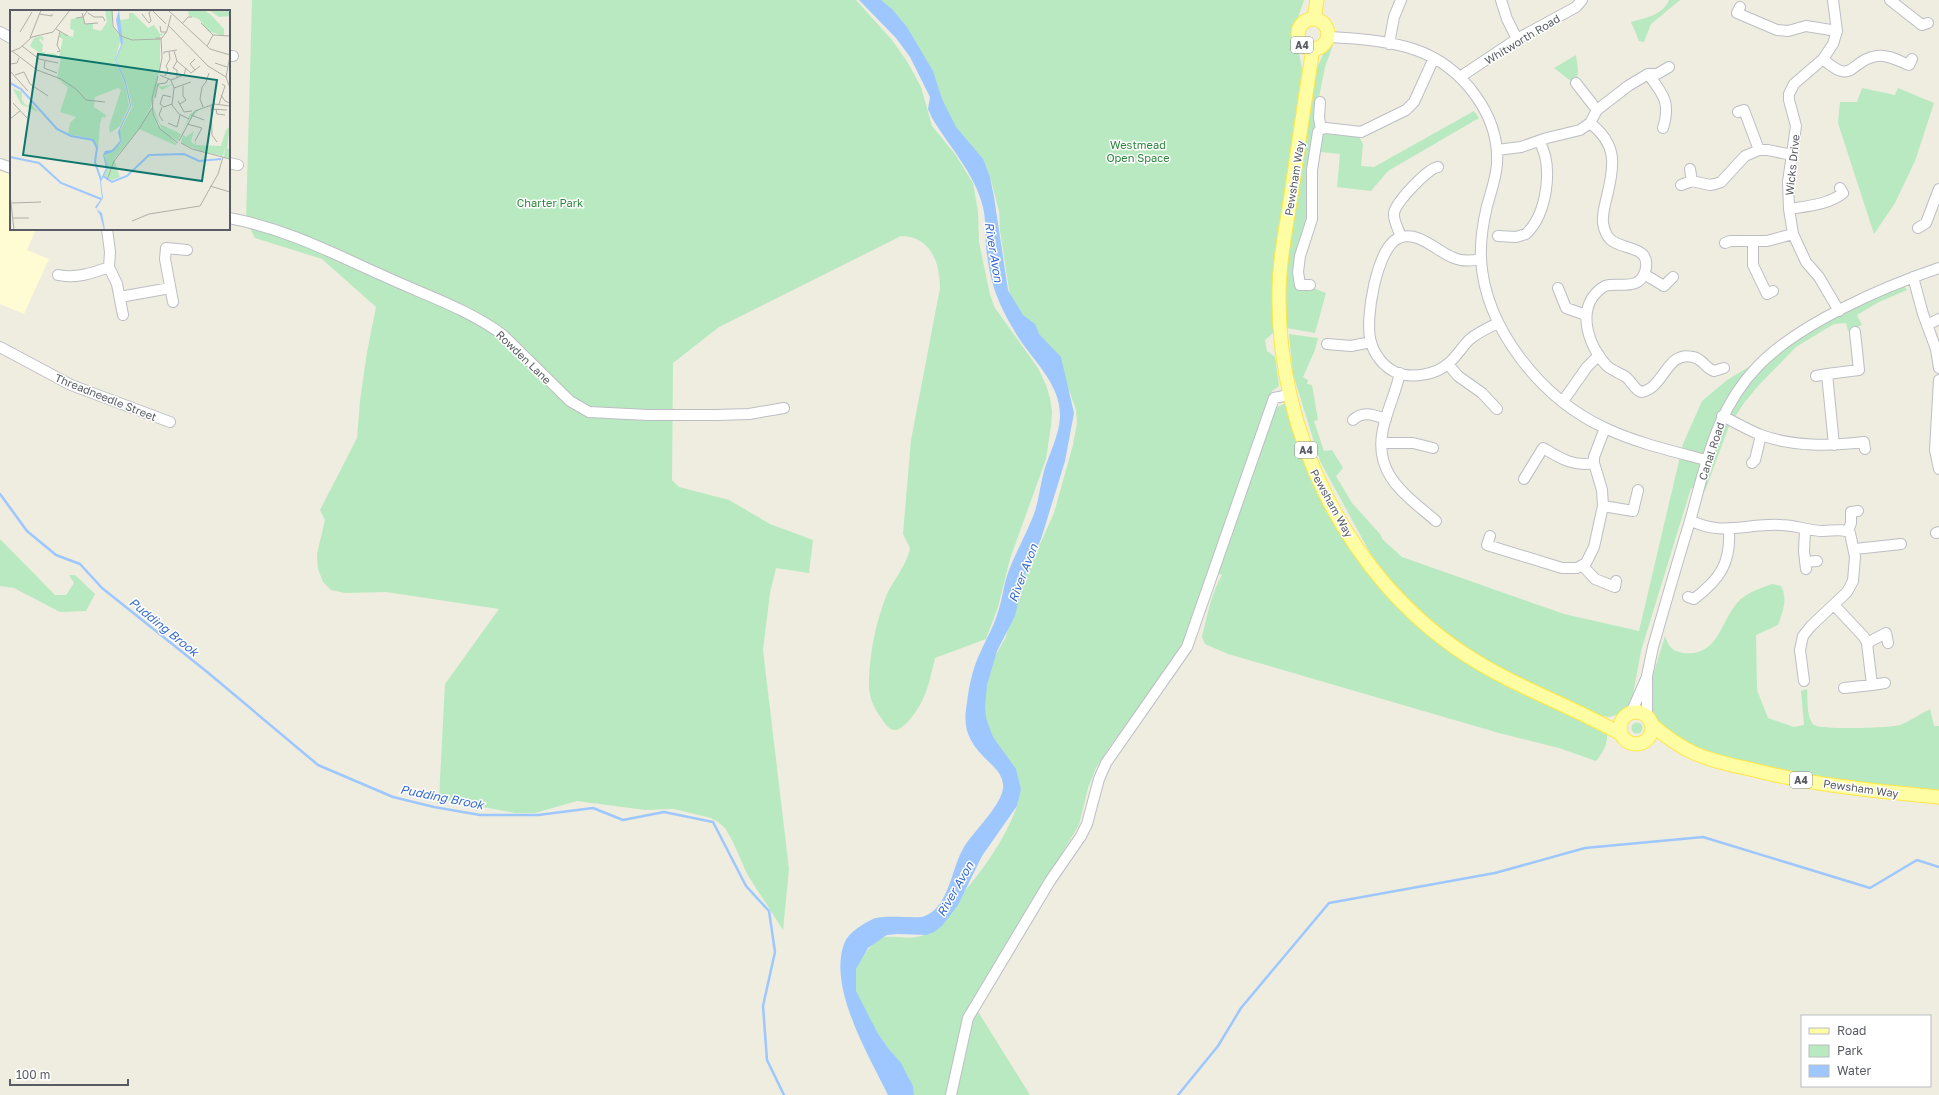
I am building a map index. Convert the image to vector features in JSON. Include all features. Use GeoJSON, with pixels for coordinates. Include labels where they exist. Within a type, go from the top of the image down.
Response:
{"type":"FeatureCollection","features":[{"type":"Feature","properties":{"kind":"main road"},"geometry":{"type":"LineString","coordinates":[[1314,19],[1317,0]]}},
{"type":"Feature","properties":{"kind":"main road","name":"A4"},"geometry":{"type":"LineString","coordinates":[[1309,19],[1314,19],[1323,23],[1328,32],[1328,37],[1323,46],[1313,49],[1300,43],[1297,33],[1301,24],[1309,19]]}},
{"type":"Feature","properties":{"kind":"main road","name":"Pewsham Way"},"geometry":{"type":"LineString","coordinates":[[1313,49],[1285,233],[1279,293],[1282,345],[1289,395],[1312,466],[1343,527],[1375,573],[1414,614],[1462,653],[1501,676],[1592,718],[1622,734]]}},
{"type":"Feature","properties":{"kind":"main road","name":"A4"},"geometry":{"type":"LineString","coordinates":[[1627,716],[1639,712],[1649,720]]}},
{"type":"Feature","properties":{"kind":"main road"},"geometry":{"type":"LineString","coordinates":[[1622,734],[1621,724],[1627,716]]}},
{"type":"Feature","properties":{"kind":"main road","name":"Pewsham Way"},"geometry":{"type":"LineString","coordinates":[[1592,718],[1627,716]]}},
{"type":"Feature","properties":{"kind":"main road"},"geometry":{"type":"LineString","coordinates":[[1647,739],[1652,730],[1649,720]]}},
{"type":"Feature","properties":{"kind":"main road","name":"Pewsham Way"},"geometry":{"type":"LineString","coordinates":[[1649,720],[1670,740],[1694,753],[1720,762],[1780,777],[1881,792],[1939,797]]}},
{"type":"Feature","properties":{"kind":"main road","name":"A4"},"geometry":{"type":"LineString","coordinates":[[1622,734],[1624,738],[1638,744],[1647,739]]}},
{"type":"Feature","properties":{"kind":"main road","name":"Pewsham Way"},"geometry":{"type":"LineString","coordinates":[[1647,739],[1670,740]]}},
{"type":"Feature","properties":{"kind":"street"},"geometry":{"type":"LineString","coordinates":[[1389,44],[1394,17],[1401,0]]}},
{"type":"Feature","properties":{"kind":"street"},"geometry":{"type":"LineString","coordinates":[[1501,0],[1507,19],[1517,39]]}},
{"type":"Feature","properties":{"kind":"street","name":"Whitworth Road"},"geometry":{"type":"LineString","coordinates":[[1460,77],[1517,39],[1576,7],[1582,0]]}},
{"type":"Feature","properties":{"kind":"street","name":"Wicks Drive"},"geometry":{"type":"LineString","coordinates":[[1833,0],[1837,31],[1833,44],[1823,59],[1794,84],[1789,94],[1789,100],[1796,126],[1788,182],[1788,209],[1793,234],[1806,262],[1819,277],[1839,312]]}},
{"type":"Feature","properties":{"kind":"street"},"geometry":{"type":"LineString","coordinates":[[1890,0],[1923,27]]}},
{"type":"Feature","properties":{"kind":"street"},"geometry":{"type":"LineString","coordinates":[[1740,7],[1737,13],[1777,30],[1788,31],[1806,26],[1837,31]]}},
{"type":"Feature","properties":{"kind":"street"},"geometry":{"type":"LineString","coordinates":[[0,32],[10,37]]}},
{"type":"Feature","properties":{"kind":"street"},"geometry":{"type":"LineString","coordinates":[[1328,37],[1389,44],[1415,50],[1434,58],[1460,77],[1475,95],[1488,117],[1497,150],[1496,174],[1484,220],[1481,259],[1487,294],[1498,323],[1511,345],[1537,378],[1563,401],[1605,428],[1632,439],[1706,460]]}},
{"type":"Feature","properties":{"kind":"street"},"geometry":{"type":"LineString","coordinates":[[1823,59],[1832,68],[1844,72],[1854,69],[1869,58],[1879,55],[1909,65]]}},
{"type":"Feature","properties":{"kind":"street"},"geometry":{"type":"LineString","coordinates":[[1321,129],[1361,132],[1406,110],[1414,102],[1434,58]]}},
{"type":"Feature","properties":{"kind":"street"},"geometry":{"type":"LineString","coordinates":[[1497,150],[1521,147],[1574,132],[1590,123],[1597,110],[1648,74],[1657,74],[1669,68]]}},
{"type":"Feature","properties":{"kind":"street"},"geometry":{"type":"LineString","coordinates":[[1648,74],[1663,94],[1667,104],[1667,123]]}},
{"type":"Feature","properties":{"kind":"street"},"geometry":{"type":"LineString","coordinates":[[1581,85],[1597,110]]}},
{"type":"Feature","properties":{"kind":"street"},"geometry":{"type":"LineString","coordinates":[[1310,285],[1300,285],[1298,272],[1300,256],[1312,219],[1312,170],[1317,136],[1321,129],[1319,118],[1320,102]]}},
{"type":"Feature","properties":{"kind":"street"},"geometry":{"type":"LineString","coordinates":[[1738,112],[1744,110],[1759,150]]}},
{"type":"Feature","properties":{"kind":"street"},"geometry":{"type":"LineString","coordinates":[[1590,123],[1603,134],[1610,147],[1613,190],[1603,216],[1604,230],[1614,242],[1639,251],[1645,260],[1644,274],[1640,281],[1631,284],[1609,284],[1602,287],[1593,298],[1586,315],[1587,330],[1598,355],[1608,367],[1623,375],[1634,388],[1641,392],[1655,387],[1669,365],[1684,357],[1693,356],[1699,359],[1709,369],[1714,371],[1724,368]]}},
{"type":"Feature","properties":{"kind":"street"},"geometry":{"type":"LineString","coordinates":[[1498,236],[1510,241],[1528,231],[1544,202],[1546,189],[1546,160],[1539,141]]}},
{"type":"Feature","properties":{"kind":"street"},"geometry":{"type":"LineString","coordinates":[[1681,184],[1692,181],[1710,185],[1721,182],[1739,161],[1745,156],[1759,150],[1768,150],[1792,155]]}},
{"type":"Feature","properties":{"kind":"street"},"geometry":{"type":"LineString","coordinates":[[0,164],[10,168]]}},
{"type":"Feature","properties":{"kind":"street"},"geometry":{"type":"LineString","coordinates":[[1401,237],[1394,216],[1396,207],[1435,166]]}},
{"type":"Feature","properties":{"kind":"street"},"geometry":{"type":"LineString","coordinates":[[1690,169],[1692,181]]}},
{"type":"Feature","properties":{"kind":"street"},"geometry":{"type":"LineString","coordinates":[[1918,228],[1926,223],[1939,189]]}},
{"type":"Feature","properties":{"kind":"street"},"geometry":{"type":"LineString","coordinates":[[1788,209],[1827,201],[1844,191]]}},
{"type":"Feature","properties":{"kind":"street","name":"Rowden Lane"},"geometry":{"type":"LineString","coordinates":[[230,218],[255,223],[310,242],[454,307],[493,327],[570,401],[589,412],[648,415],[716,415],[749,414],[784,408]]}},
{"type":"Feature","properties":{"kind":"street"},"geometry":{"type":"LineString","coordinates":[[107,230],[110,252],[109,267],[113,273],[120,297],[123,315]]}},
{"type":"Feature","properties":{"kind":"street"},"geometry":{"type":"LineString","coordinates":[[1728,239],[1753,241],[1767,240],[1793,234]]}},
{"type":"Feature","properties":{"kind":"street"},"geometry":{"type":"LineString","coordinates":[[1481,259],[1460,260],[1416,238],[1401,237],[1392,242],[1387,247],[1379,268],[1370,311],[1371,342],[1382,363],[1400,373],[1419,375],[1431,372],[1448,364],[1475,336],[1498,323]]}},
{"type":"Feature","properties":{"kind":"street"},"geometry":{"type":"LineString","coordinates":[[1753,241],[1753,265],[1767,294],[1773,291]]}},
{"type":"Feature","properties":{"kind":"street"},"geometry":{"type":"LineString","coordinates":[[173,302],[165,259],[166,248],[187,250]]}},
{"type":"Feature","properties":{"kind":"street"},"geometry":{"type":"LineString","coordinates":[[58,275],[66,277],[81,275],[109,267]]}},
{"type":"Feature","properties":{"kind":"street","name":"Canal Road"},"geometry":{"type":"LineString","coordinates":[[1649,720],[1647,676],[1653,646],[1706,460],[1722,416],[1748,378],[1773,352],[1794,336],[1839,312],[1913,277],[1939,268]]}},
{"type":"Feature","properties":{"kind":"street"},"geometry":{"type":"LineString","coordinates":[[1644,274],[1664,286],[1673,277]]}},
{"type":"Feature","properties":{"kind":"street"},"geometry":{"type":"LineString","coordinates":[[1913,277],[1922,314],[1936,349],[1939,368]]}},
{"type":"Feature","properties":{"kind":"street"},"geometry":{"type":"LineString","coordinates":[[120,297],[170,288]]}},
{"type":"Feature","properties":{"kind":"street"},"geometry":{"type":"LineString","coordinates":[[1562,290],[1566,308],[1570,311],[1586,315]]}},
{"type":"Feature","properties":{"kind":"street"},"geometry":{"type":"LineString","coordinates":[[1927,325],[1939,319]]}},
{"type":"Feature","properties":{"kind":"street"},"geometry":{"type":"LineString","coordinates":[[1816,376],[1862,370],[1858,338]]}},
{"type":"Feature","properties":{"kind":"street"},"geometry":{"type":"LineString","coordinates":[[1327,344],[1351,346],[1371,342]]}},
{"type":"Feature","properties":{"kind":"street","name":"Threadneedle Street"},"geometry":{"type":"LineString","coordinates":[[0,347],[71,386],[170,422]]}},
{"type":"Feature","properties":{"kind":"street"},"geometry":{"type":"LineString","coordinates":[[1563,401],[1586,368],[1598,355]]}},
{"type":"Feature","properties":{"kind":"street"},"geometry":{"type":"LineString","coordinates":[[1448,364],[1458,376],[1482,393],[1497,409]]}},
{"type":"Feature","properties":{"kind":"street"},"geometry":{"type":"LineString","coordinates":[[1400,373],[1386,419],[1382,443],[1384,466],[1396,486],[1429,510],[1436,521]]}},
{"type":"Feature","properties":{"kind":"street"},"geometry":{"type":"LineString","coordinates":[[1827,374],[1834,445]]}},
{"type":"Feature","properties":{"kind":"street"},"geometry":{"type":"LineString","coordinates":[[1939,380],[1937,450],[1939,469]]}},
{"type":"Feature","properties":{"kind":"street"},"geometry":{"type":"LineString","coordinates":[[951,1095],[968,1018],[1050,881],[1081,836],[1087,824],[1098,779],[1106,763],[1187,647],[1274,398],[1289,395]]}},
{"type":"Feature","properties":{"kind":"street"},"geometry":{"type":"LineString","coordinates":[[1353,420],[1359,415],[1367,413],[1386,419]]}},
{"type":"Feature","properties":{"kind":"street"},"geometry":{"type":"LineString","coordinates":[[1722,416],[1761,435],[1799,444],[1866,444]]}},
{"type":"Feature","properties":{"kind":"street"},"geometry":{"type":"LineString","coordinates":[[1487,542],[1562,568],[1573,569],[1584,566],[1591,554],[1604,506],[1602,490],[1594,463],[1596,452],[1605,428]]}},
{"type":"Feature","properties":{"kind":"street"},"geometry":{"type":"LineString","coordinates":[[1756,461],[1761,435]]}},
{"type":"Feature","properties":{"kind":"street"},"geometry":{"type":"LineString","coordinates":[[1382,443],[1413,443],[1429,445]]}},
{"type":"Feature","properties":{"kind":"street"},"geometry":{"type":"LineString","coordinates":[[1524,479],[1544,445],[1571,464],[1594,463]]}},
{"type":"Feature","properties":{"kind":"street"},"geometry":{"type":"LineString","coordinates":[[1604,506],[1633,513],[1638,490]]}},
{"type":"Feature","properties":{"kind":"street"},"geometry":{"type":"LineString","coordinates":[[1806,677],[1800,650],[1802,640],[1811,626],[1847,592],[1853,582],[1855,570],[1855,549],[1848,531],[1853,510]]}},
{"type":"Feature","properties":{"kind":"street"},"geometry":{"type":"LineString","coordinates":[[1690,520],[1701,526],[1729,530],[1773,525],[1805,530],[1848,531]]}},
{"type":"Feature","properties":{"kind":"street"},"geometry":{"type":"LineString","coordinates":[[1692,601],[1714,583],[1722,572],[1729,550],[1729,530]]}},
{"type":"Feature","properties":{"kind":"street"},"geometry":{"type":"LineString","coordinates":[[1805,530],[1806,565],[1817,561]]}},
{"type":"Feature","properties":{"kind":"street"},"geometry":{"type":"LineString","coordinates":[[1855,549],[1900,544]]}},
{"type":"Feature","properties":{"kind":"street"},"geometry":{"type":"LineString","coordinates":[[1584,566],[1595,579],[1615,586]]}},
{"type":"Feature","properties":{"kind":"street"},"geometry":{"type":"LineString","coordinates":[[1834,605],[1855,626],[1867,643],[1872,685]]}},
{"type":"Feature","properties":{"kind":"street"},"geometry":{"type":"LineString","coordinates":[[1867,643],[1887,634]]}},
{"type":"Feature","properties":{"kind":"street","name":"Canal Road"},"geometry":{"type":"LineString","coordinates":[[1627,716],[1647,676]]}},
{"type":"Feature","properties":{"kind":"street"},"geometry":{"type":"LineString","coordinates":[[1844,688],[1885,683]]}},
{"type":"Feature","properties":{"kind":"shaded area"},"geometry":{"type":"Polygon","coordinates":[[[0,168],[10,172],[10,230],[36,230],[27,250],[49,259],[24,314],[0,304],[0,168]]]}},
{"type":"Feature","properties":{"kind":"green space","name":"Charter Park"},"geometry":{"type":"Polygon","coordinates":[[[252,0],[856,0],[892,40],[908,63],[921,87],[932,126],[955,154],[973,183],[978,212],[979,242],[990,295],[995,308],[1038,368],[1046,385],[1052,412],[1051,426],[1046,459],[1010,559],[998,607],[986,639],[935,658],[929,684],[921,703],[904,726],[894,730],[889,728],[884,723],[872,701],[869,691],[870,669],[874,636],[883,605],[890,588],[906,560],[910,548],[903,534],[911,440],[940,288],[938,269],[931,252],[919,240],[901,236],[719,327],[673,363],[672,480],[679,487],[729,500],[770,524],[813,540],[809,573],[776,568],[770,593],[763,650],[789,869],[783,930],[747,874],[725,828],[711,818],[674,809],[645,810],[577,801],[535,813],[515,813],[439,799],[445,684],[499,609],[386,592],[345,593],[331,590],[323,582],[318,569],[317,554],[325,520],[320,510],[357,438],[360,401],[367,352],[376,307],[322,259],[255,238],[246,220],[252,0]]]}},
{"type":"Feature","properties":{"kind":"green space","name":"Westmead Open Space"},"geometry":{"type":"Polygon","coordinates":[[[875,0],[1304,0],[1294,30],[1293,43],[1299,53],[1302,69],[1272,278],[1274,332],[1265,340],[1267,351],[1275,357],[1279,386],[1271,392],[1185,645],[1110,746],[1096,768],[1088,788],[1079,825],[972,1002],[1030,1095],[914,1095],[908,1075],[884,1043],[870,1020],[861,1004],[856,988],[856,969],[864,955],[877,941],[886,937],[909,938],[920,936],[926,934],[937,926],[970,885],[998,846],[1006,832],[1018,803],[976,709],[981,680],[1006,637],[1018,581],[1041,542],[1054,513],[1073,445],[1077,423],[1076,410],[1069,390],[1055,364],[1014,305],[1009,290],[1000,230],[999,211],[991,180],[965,142],[875,0]]]}},
{"type":"Feature","properties":{"kind":"green space"},"geometry":{"type":"Polygon","coordinates":[[[1669,0],[1680,0],[1651,24],[1644,42],[1639,41],[1631,22],[1653,15],[1662,9],[1669,0]]]}},
{"type":"Feature","properties":{"kind":"green space"},"geometry":{"type":"Polygon","coordinates":[[[1333,45],[1325,67],[1314,132],[1359,137],[1363,144],[1361,166],[1374,167],[1474,111],[1479,118],[1388,171],[1371,191],[1337,187],[1340,154],[1312,151],[1309,215],[1295,281],[1326,293],[1315,333],[1287,328],[1286,295],[1288,263],[1295,198],[1317,68],[1325,50],[1333,45]]]}},
{"type":"Feature","properties":{"kind":"green space"},"geometry":{"type":"Polygon","coordinates":[[[1576,55],[1578,70],[1577,78],[1572,82],[1554,68],[1576,55]]]}},
{"type":"Feature","properties":{"kind":"green space"},"geometry":{"type":"Polygon","coordinates":[[[1862,88],[1895,95],[1898,88],[1934,103],[1915,161],[1895,203],[1874,234],[1838,123],[1840,102],[1857,102],[1862,88]]]}},
{"type":"Feature","properties":{"kind":"green space"},"geometry":{"type":"Polygon","coordinates":[[[1904,286],[1907,290],[1879,302],[1857,315],[1862,325],[1848,331],[1846,323],[1834,324],[1796,347],[1758,386],[1744,403],[1729,426],[1705,491],[1691,488],[1641,651],[1631,705],[1621,714],[1609,717],[1593,714],[1508,674],[1464,648],[1439,629],[1403,596],[1375,562],[1320,461],[1293,374],[1289,334],[1318,338],[1315,350],[1303,377],[1308,380],[1307,384],[1312,385],[1318,420],[1314,421],[1324,451],[1332,450],[1343,468],[1336,476],[1352,503],[1381,535],[1382,539],[1402,557],[1564,614],[1639,631],[1683,444],[1702,401],[1727,380],[1814,328],[1889,291],[1904,286]]]}},
{"type":"Feature","properties":{"kind":"green space"},"geometry":{"type":"Polygon","coordinates":[[[1286,403],[1337,524],[1436,637],[1607,731],[1605,747],[1596,761],[1559,748],[1499,733],[1228,654],[1205,644],[1202,637],[1212,597],[1222,575],[1216,572],[1273,409],[1286,403]]]}},
{"type":"Feature","properties":{"kind":"green space"},"geometry":{"type":"Polygon","coordinates":[[[0,539],[55,595],[66,595],[74,583],[69,575],[75,575],[95,594],[86,611],[60,612],[14,588],[0,586],[0,539]]]}},
{"type":"Feature","properties":{"kind":"green space"},"geometry":{"type":"Polygon","coordinates":[[[1772,584],[1781,586],[1783,591],[1784,605],[1782,615],[1778,625],[1756,635],[1757,690],[1768,718],[1794,727],[1804,725],[1801,691],[1807,689],[1808,708],[1811,722],[1820,727],[1856,728],[1894,726],[1900,725],[1930,709],[1934,726],[1939,726],[1939,792],[1790,773],[1704,752],[1673,736],[1653,718],[1649,707],[1651,682],[1665,636],[1671,648],[1676,651],[1683,653],[1695,653],[1704,650],[1717,637],[1731,611],[1740,599],[1753,591],[1772,584]]]}},
{"type":"Feature","properties":{"kind":"green space"},"geometry":{"type":"Polygon","coordinates":[[[1635,723],[1639,723],[1641,724],[1641,732],[1635,733],[1632,730],[1632,726],[1635,723]]]}},
{"type":"Feature","properties":{"kind":"water","name":"River Avon"},"geometry":{"type":"Polygon","coordinates":[[[859,0],[881,0],[892,9],[907,27],[933,71],[942,99],[956,127],[983,159],[990,177],[994,197],[1008,290],[1023,315],[1035,324],[1039,334],[1061,357],[1074,413],[1065,461],[1041,539],[1024,577],[1015,616],[997,651],[987,685],[985,707],[986,718],[993,737],[1016,769],[1021,789],[1017,806],[982,856],[958,905],[942,926],[934,932],[926,935],[887,935],[868,948],[856,969],[856,991],[877,1032],[901,1063],[913,1086],[914,1095],[888,1095],[862,1042],[846,1001],[841,981],[841,962],[844,944],[852,932],[873,919],[889,917],[922,917],[931,913],[944,897],[964,847],[1000,799],[1003,791],[1003,784],[1000,774],[976,749],[966,729],[966,713],[970,683],[978,657],[995,620],[1010,568],[1034,514],[1044,471],[1060,422],[1060,415],[1059,403],[1055,391],[1043,370],[1020,340],[998,300],[992,280],[986,247],[985,217],[983,207],[974,183],[968,171],[932,118],[928,109],[930,97],[910,57],[896,38],[859,0]]]}},
{"type":"Feature","properties":{"kind":"waterway","name":"Pudding Brook"},"geometry":{"type":"LineString","coordinates":[[0,494],[27,531],[56,555],[80,564],[102,588],[206,671],[318,765],[393,797],[434,807],[480,815],[538,815],[593,808],[623,820],[664,812],[713,822],[746,886],[769,911],[775,952],[763,1006],[767,1060],[784,1095]]}},
{"type":"Feature","properties":{"kind":"waterway"},"geometry":{"type":"LineString","coordinates":[[1178,1095],[1218,1046],[1241,1008],[1329,903],[1495,873],[1585,848],[1703,837],[1870,888],[1917,860],[1939,867]]}}]}
